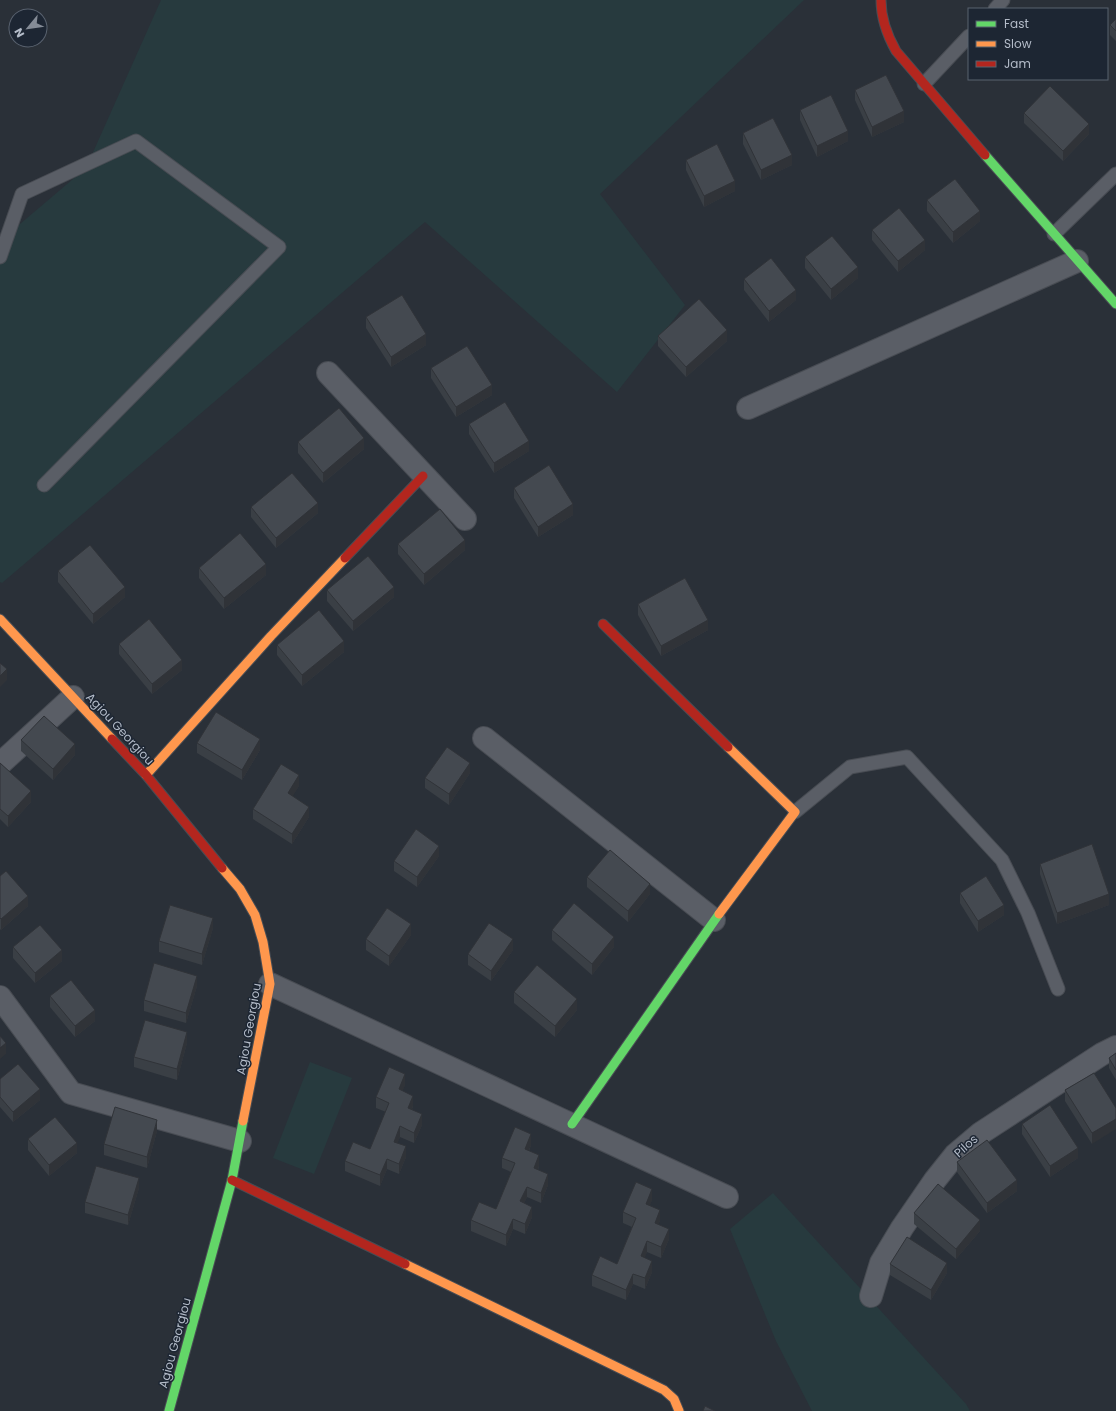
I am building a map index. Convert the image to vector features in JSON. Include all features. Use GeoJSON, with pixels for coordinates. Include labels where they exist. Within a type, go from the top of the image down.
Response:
{"type":"FeatureCollection","features":[{"type":"Feature","properties":{"kind":"street"},"geometry":{"type":"LineString","coordinates":[[881,0],[881,12],[884,28],[891,43],[924,84],[1076,261],[1116,304]]}},
{"type":"Feature","properties":{"kind":"street"},"geometry":{"type":"LineString","coordinates":[[748,408],[1076,261]]}},
{"type":"Feature","properties":{"kind":"street"},"geometry":{"type":"LineString","coordinates":[[328,373],[423,476],[465,519]]}},
{"type":"Feature","properties":{"kind":"street"},"geometry":{"type":"LineString","coordinates":[[146,775],[271,636],[423,476]]}},
{"type":"Feature","properties":{"kind":"street","name":"Agiou Georgiou"},"geometry":{"type":"LineString","coordinates":[[0,618],[146,775],[240,889],[255,915],[263,942],[270,984],[240,1141],[232,1180],[169,1411]]}},
{"type":"Feature","properties":{"kind":"street"},"geometry":{"type":"LineString","coordinates":[[572,1124],[714,920],[795,812],[603,624]]}},
{"type":"Feature","properties":{"kind":"street"},"geometry":{"type":"LineString","coordinates":[[0,764],[73,697]]}},
{"type":"Feature","properties":{"kind":"street"},"geometry":{"type":"LineString","coordinates":[[484,738],[714,920]]}},
{"type":"Feature","properties":{"kind":"street"},"geometry":{"type":"LineString","coordinates":[[270,984],[727,1197]]}},
{"type":"Feature","properties":{"kind":"street"},"geometry":{"type":"LineString","coordinates":[[0,997],[71,1093],[240,1141]]}},
{"type":"Feature","properties":{"kind":"street","name":"Pilos"},"geometry":{"type":"LineString","coordinates":[[871,1296],[881,1263],[902,1228],[935,1180],[955,1156],[981,1133],[1102,1054],[1116,1047]]}},
{"type":"Feature","properties":{"kind":"street"},"geometry":{"type":"LineString","coordinates":[[232,1180],[664,1390],[674,1400],[679,1411]]}},
{"type":"Feature","properties":{"kind":"lane"},"geometry":{"type":"LineString","coordinates":[[996,8],[1003,0]]}},
{"type":"Feature","properties":{"kind":"lane"},"geometry":{"type":"LineString","coordinates":[[924,84],[968,37]]}},
{"type":"Feature","properties":{"kind":"lane"},"geometry":{"type":"LineString","coordinates":[[0,257],[22,194],[136,142],[279,247],[44,485]]}},
{"type":"Feature","properties":{"kind":"lane"},"geometry":{"type":"LineString","coordinates":[[1054,234],[1116,174]]}},
{"type":"Feature","properties":{"kind":"lane"},"geometry":{"type":"LineString","coordinates":[[795,812],[850,767],[907,757],[1002,860],[1028,913],[1058,989]]}},
{"type":"Feature","properties":{"kind":"green space"},"geometry":{"type":"Polygon","coordinates":[[[161,0],[804,0],[600,194],[685,305],[617,392],[425,222],[2,583],[0,582],[0,241],[86,168],[161,0]]]}},
{"type":"Feature","properties":{"kind":"green space"},"geometry":{"type":"Polygon","coordinates":[[[310,1062],[352,1078],[314,1174],[273,1158],[310,1062]]]}},
{"type":"Feature","properties":{"kind":"green space"},"geometry":{"type":"Polygon","coordinates":[[[773,1193],[966,1404],[970,1411],[812,1411],[776,1341],[730,1229],[773,1193]]]}},
{"type":"Feature","properties":{"kind":"building"},"geometry":{"type":"Polygon","coordinates":[[[1116,19],[1116,31],[1110,25],[1116,19]]]}},
{"type":"Feature","properties":{"kind":"building"},"geometry":{"type":"Polygon","coordinates":[[[886,75],[904,111],[872,127],[855,90],[886,75]]]}},
{"type":"Feature","properties":{"kind":"building"},"geometry":{"type":"Polygon","coordinates":[[[1050,86],[1089,124],[1063,151],[1024,113],[1050,86]]]}},
{"type":"Feature","properties":{"kind":"building"},"geometry":{"type":"Polygon","coordinates":[[[831,95],[848,131],[817,146],[800,110],[831,95]]]}},
{"type":"Feature","properties":{"kind":"building"},"geometry":{"type":"Polygon","coordinates":[[[773,118],[792,155],[761,170],[743,133],[773,118]]]}},
{"type":"Feature","properties":{"kind":"building"},"geometry":{"type":"Polygon","coordinates":[[[717,144],[735,181],[704,196],[686,160],[717,144]]]}},
{"type":"Feature","properties":{"kind":"building"},"geometry":{"type":"Polygon","coordinates":[[[955,179],[980,211],[953,232],[927,200],[955,179]]]}},
{"type":"Feature","properties":{"kind":"building"},"geometry":{"type":"Polygon","coordinates":[[[899,208],[925,240],[898,261],[872,230],[899,208]]]}},
{"type":"Feature","properties":{"kind":"building"},"geometry":{"type":"Polygon","coordinates":[[[832,236],[858,267],[831,289],[805,257],[832,236]]]}},
{"type":"Feature","properties":{"kind":"building"},"geometry":{"type":"Polygon","coordinates":[[[771,258],[796,290],[769,311],[744,279],[771,258]]]}},
{"type":"Feature","properties":{"kind":"building"},"geometry":{"type":"Polygon","coordinates":[[[402,295],[426,334],[391,357],[366,317],[402,295]]]}},
{"type":"Feature","properties":{"kind":"building"},"geometry":{"type":"Polygon","coordinates":[[[699,299],[727,330],[686,367],[658,336],[699,299]]]}},
{"type":"Feature","properties":{"kind":"building"},"geometry":{"type":"Polygon","coordinates":[[[467,346],[492,385],[456,407],[431,368],[467,346]]]}},
{"type":"Feature","properties":{"kind":"building"},"geometry":{"type":"Polygon","coordinates":[[[505,402],[529,441],[494,463],[469,424],[505,402]]]}},
{"type":"Feature","properties":{"kind":"building"},"geometry":{"type":"Polygon","coordinates":[[[339,408],[364,438],[323,473],[298,442],[339,408]]]}},
{"type":"Feature","properties":{"kind":"building"},"geometry":{"type":"Polygon","coordinates":[[[549,465],[573,504],[538,527],[514,488],[549,465]]]}},
{"type":"Feature","properties":{"kind":"building"},"geometry":{"type":"Polygon","coordinates":[[[292,473],[318,503],[276,538],[251,507],[292,473]]]}},
{"type":"Feature","properties":{"kind":"building"},"geometry":{"type":"Polygon","coordinates":[[[440,509],[465,540],[424,574],[398,544],[440,509]]]}},
{"type":"Feature","properties":{"kind":"building"},"geometry":{"type":"Polygon","coordinates":[[[240,533],[266,564],[224,598],[199,568],[240,533]]]}},
{"type":"Feature","properties":{"kind":"building"},"geometry":{"type":"Polygon","coordinates":[[[90,545],[125,587],[93,614],[58,571],[90,545]]]}},
{"type":"Feature","properties":{"kind":"building"},"geometry":{"type":"Polygon","coordinates":[[[368,556],[394,587],[353,621],[327,590],[368,556]]]}},
{"type":"Feature","properties":{"kind":"building"},"geometry":{"type":"Polygon","coordinates":[[[685,578],[708,620],[661,646],[638,604],[685,578]]]}},
{"type":"Feature","properties":{"kind":"building"},"geometry":{"type":"Polygon","coordinates":[[[319,610],[344,641],[302,675],[277,645],[319,610]]]}},
{"type":"Feature","properties":{"kind":"building"},"geometry":{"type":"Polygon","coordinates":[[[149,619],[182,660],[152,684],[119,644],[149,619]]]}},
{"type":"Feature","properties":{"kind":"building"},"geometry":{"type":"Polygon","coordinates":[[[0,663],[7,669],[0,676],[0,663]]]}},
{"type":"Feature","properties":{"kind":"building"},"geometry":{"type":"Polygon","coordinates":[[[216,712],[260,739],[242,770],[197,743],[216,712]]]}},
{"type":"Feature","properties":{"kind":"building"},"geometry":{"type":"Polygon","coordinates":[[[44,716],[75,744],[53,769],[21,740],[44,716]]]}},
{"type":"Feature","properties":{"kind":"building"},"geometry":{"type":"Polygon","coordinates":[[[447,747],[470,763],[449,794],[425,778],[447,747]]]}},
{"type":"Feature","properties":{"kind":"building"},"geometry":{"type":"Polygon","coordinates":[[[0,763],[31,791],[8,816],[0,809],[0,763]]]}},
{"type":"Feature","properties":{"kind":"building"},"geometry":{"type":"Polygon","coordinates":[[[281,764],[299,775],[288,793],[309,807],[292,834],[253,809],[281,764]]]}},
{"type":"Feature","properties":{"kind":"building"},"geometry":{"type":"Polygon","coordinates":[[[416,829],[439,846],[417,877],[394,861],[416,829]]]}},
{"type":"Feature","properties":{"kind":"building"},"geometry":{"type":"Polygon","coordinates":[[[1092,844],[1109,894],[1057,913],[1040,864],[1092,844]]]}},
{"type":"Feature","properties":{"kind":"building"},"geometry":{"type":"Polygon","coordinates":[[[610,850],[650,884],[628,911],[587,877],[610,850]]]}},
{"type":"Feature","properties":{"kind":"building"},"geometry":{"type":"Polygon","coordinates":[[[6,871],[28,896],[1,919],[0,876],[6,871]]]}},
{"type":"Feature","properties":{"kind":"building"},"geometry":{"type":"Polygon","coordinates":[[[986,876],[1004,905],[978,921],[960,893],[986,876]]]}},
{"type":"Feature","properties":{"kind":"building"},"geometry":{"type":"Polygon","coordinates":[[[574,903],[614,937],[592,964],[552,930],[574,903]]]}},
{"type":"Feature","properties":{"kind":"building"},"geometry":{"type":"Polygon","coordinates":[[[170,905],[213,918],[202,954],[159,941],[170,905]]]}},
{"type":"Feature","properties":{"kind":"building"},"geometry":{"type":"Polygon","coordinates":[[[387,908],[411,924],[389,956],[366,939],[387,908]]]}},
{"type":"Feature","properties":{"kind":"building"},"geometry":{"type":"Polygon","coordinates":[[[489,923],[513,939],[491,971],[468,954],[489,923]]]}},
{"type":"Feature","properties":{"kind":"building"},"geometry":{"type":"Polygon","coordinates":[[[40,925],[62,950],[35,973],[13,947],[40,925]]]}},
{"type":"Feature","properties":{"kind":"building"},"geometry":{"type":"Polygon","coordinates":[[[154,963],[197,976],[186,1013],[144,1000],[154,963]]]}},
{"type":"Feature","properties":{"kind":"building"},"geometry":{"type":"Polygon","coordinates":[[[537,965],[577,999],[555,1026],[514,992],[537,965]]]}},
{"type":"Feature","properties":{"kind":"building"},"geometry":{"type":"Polygon","coordinates":[[[71,980],[95,1010],[75,1026],[50,996],[71,980]]]}},
{"type":"Feature","properties":{"kind":"building"},"geometry":{"type":"Polygon","coordinates":[[[145,1020],[187,1032],[177,1069],[134,1057],[145,1020]]]}},
{"type":"Feature","properties":{"kind":"building"},"geometry":{"type":"Polygon","coordinates":[[[0,1036],[6,1043],[0,1048],[0,1036]]]}},
{"type":"Feature","properties":{"kind":"building"},"geometry":{"type":"Polygon","coordinates":[[[1116,1053],[1116,1070],[1109,1058],[1116,1053]]]}},
{"type":"Feature","properties":{"kind":"building"},"geometry":{"type":"Polygon","coordinates":[[[18,1064],[40,1089],[13,1112],[0,1097],[0,1079],[18,1064]]]}},
{"type":"Feature","properties":{"kind":"building"},"geometry":{"type":"Polygon","coordinates":[[[389,1067],[405,1074],[399,1089],[413,1096],[408,1108],[422,1114],[414,1133],[400,1126],[394,1142],[406,1146],[399,1164],[387,1159],[380,1175],[345,1161],[353,1142],[370,1149],[389,1103],[376,1097],[389,1067]]]}},
{"type":"Feature","properties":{"kind":"building"},"geometry":{"type":"Polygon","coordinates":[[[1094,1073],[1116,1108],[1116,1119],[1092,1133],[1065,1090],[1094,1073]]]}},
{"type":"Feature","properties":{"kind":"building"},"geometry":{"type":"Polygon","coordinates":[[[1050,1105],[1078,1148],[1050,1166],[1022,1124],[1050,1105]]]}},
{"type":"Feature","properties":{"kind":"building"},"geometry":{"type":"Polygon","coordinates":[[[115,1107],[157,1120],[147,1157],[104,1144],[115,1107]]]}},
{"type":"Feature","properties":{"kind":"building"},"geometry":{"type":"Polygon","coordinates":[[[55,1117],[77,1143],[49,1165],[28,1139],[55,1117]]]}},
{"type":"Feature","properties":{"kind":"building"},"geometry":{"type":"Polygon","coordinates":[[[515,1127],[531,1134],[525,1149],[539,1155],[534,1168],[548,1174],[541,1193],[527,1187],[520,1201],[532,1207],[525,1224],[513,1219],[506,1235],[471,1220],[479,1202],[496,1209],[515,1163],[502,1158],[515,1127]]]}},
{"type":"Feature","properties":{"kind":"building"},"geometry":{"type":"Polygon","coordinates":[[[987,1140],[1017,1180],[987,1203],[957,1162],[987,1140]]]}},
{"type":"Feature","properties":{"kind":"building"},"geometry":{"type":"Polygon","coordinates":[[[96,1166],[139,1178],[128,1215],[85,1202],[96,1166]]]}},
{"type":"Feature","properties":{"kind":"building"},"geometry":{"type":"Polygon","coordinates":[[[636,1182],[652,1189],[646,1204],[660,1210],[655,1223],[669,1229],[661,1247],[647,1241],[641,1256],[652,1261],[645,1278],[633,1274],[626,1290],[592,1275],[600,1256],[617,1264],[636,1218],[623,1212],[636,1182]]]}},
{"type":"Feature","properties":{"kind":"building"},"geometry":{"type":"Polygon","coordinates":[[[938,1184],[980,1220],[956,1249],[914,1213],[938,1184]]]}},
{"type":"Feature","properties":{"kind":"building"},"geometry":{"type":"Polygon","coordinates":[[[907,1237],[947,1263],[931,1290],[890,1264],[907,1237]]]}},
{"type":"Feature","properties":{"kind":"building"},"geometry":{"type":"Polygon","coordinates":[[[705,1406],[715,1411],[703,1411],[705,1406]]]}},
{"type":"Feature","properties":{"kind":"traffic: fast"},"geometry":{"type":"LineString","coordinates":[[985,155],[1116,304]]}},
{"type":"Feature","properties":{"kind":"traffic: fast"},"geometry":{"type":"LineString","coordinates":[[572,1124],[719,914]]}},
{"type":"Feature","properties":{"kind":"traffic: fast"},"geometry":{"type":"LineString","coordinates":[[169,1411],[232,1180],[243,1121]]}},
{"type":"Feature","properties":{"kind":"traffic: slow"},"geometry":{"type":"LineString","coordinates":[[146,775],[271,636],[345,558]]}},
{"type":"Feature","properties":{"kind":"traffic: slow"},"geometry":{"type":"LineString","coordinates":[[0,619],[112,739]]}},
{"type":"Feature","properties":{"kind":"traffic: slow"},"geometry":{"type":"LineString","coordinates":[[719,914],[795,812],[728,747]]}},
{"type":"Feature","properties":{"kind":"traffic: slow"},"geometry":{"type":"LineString","coordinates":[[222,868],[240,889],[255,915],[263,942],[270,984],[243,1121]]}},
{"type":"Feature","properties":{"kind":"traffic: slow"},"geometry":{"type":"LineString","coordinates":[[405,1264],[664,1390],[674,1399],[679,1411]]}},
{"type":"Feature","properties":{"kind":"traffic: jam"},"geometry":{"type":"LineString","coordinates":[[881,0],[885,27],[896,51],[985,155]]}},
{"type":"Feature","properties":{"kind":"traffic: jam"},"geometry":{"type":"LineString","coordinates":[[345,558],[423,476]]}},
{"type":"Feature","properties":{"kind":"traffic: jam"},"geometry":{"type":"LineString","coordinates":[[603,624],[728,747]]}},
{"type":"Feature","properties":{"kind":"traffic: jam"},"geometry":{"type":"LineString","coordinates":[[112,739],[146,775],[222,868]]}},
{"type":"Feature","properties":{"kind":"traffic: jam"},"geometry":{"type":"LineString","coordinates":[[232,1180],[405,1264]]}}]}
